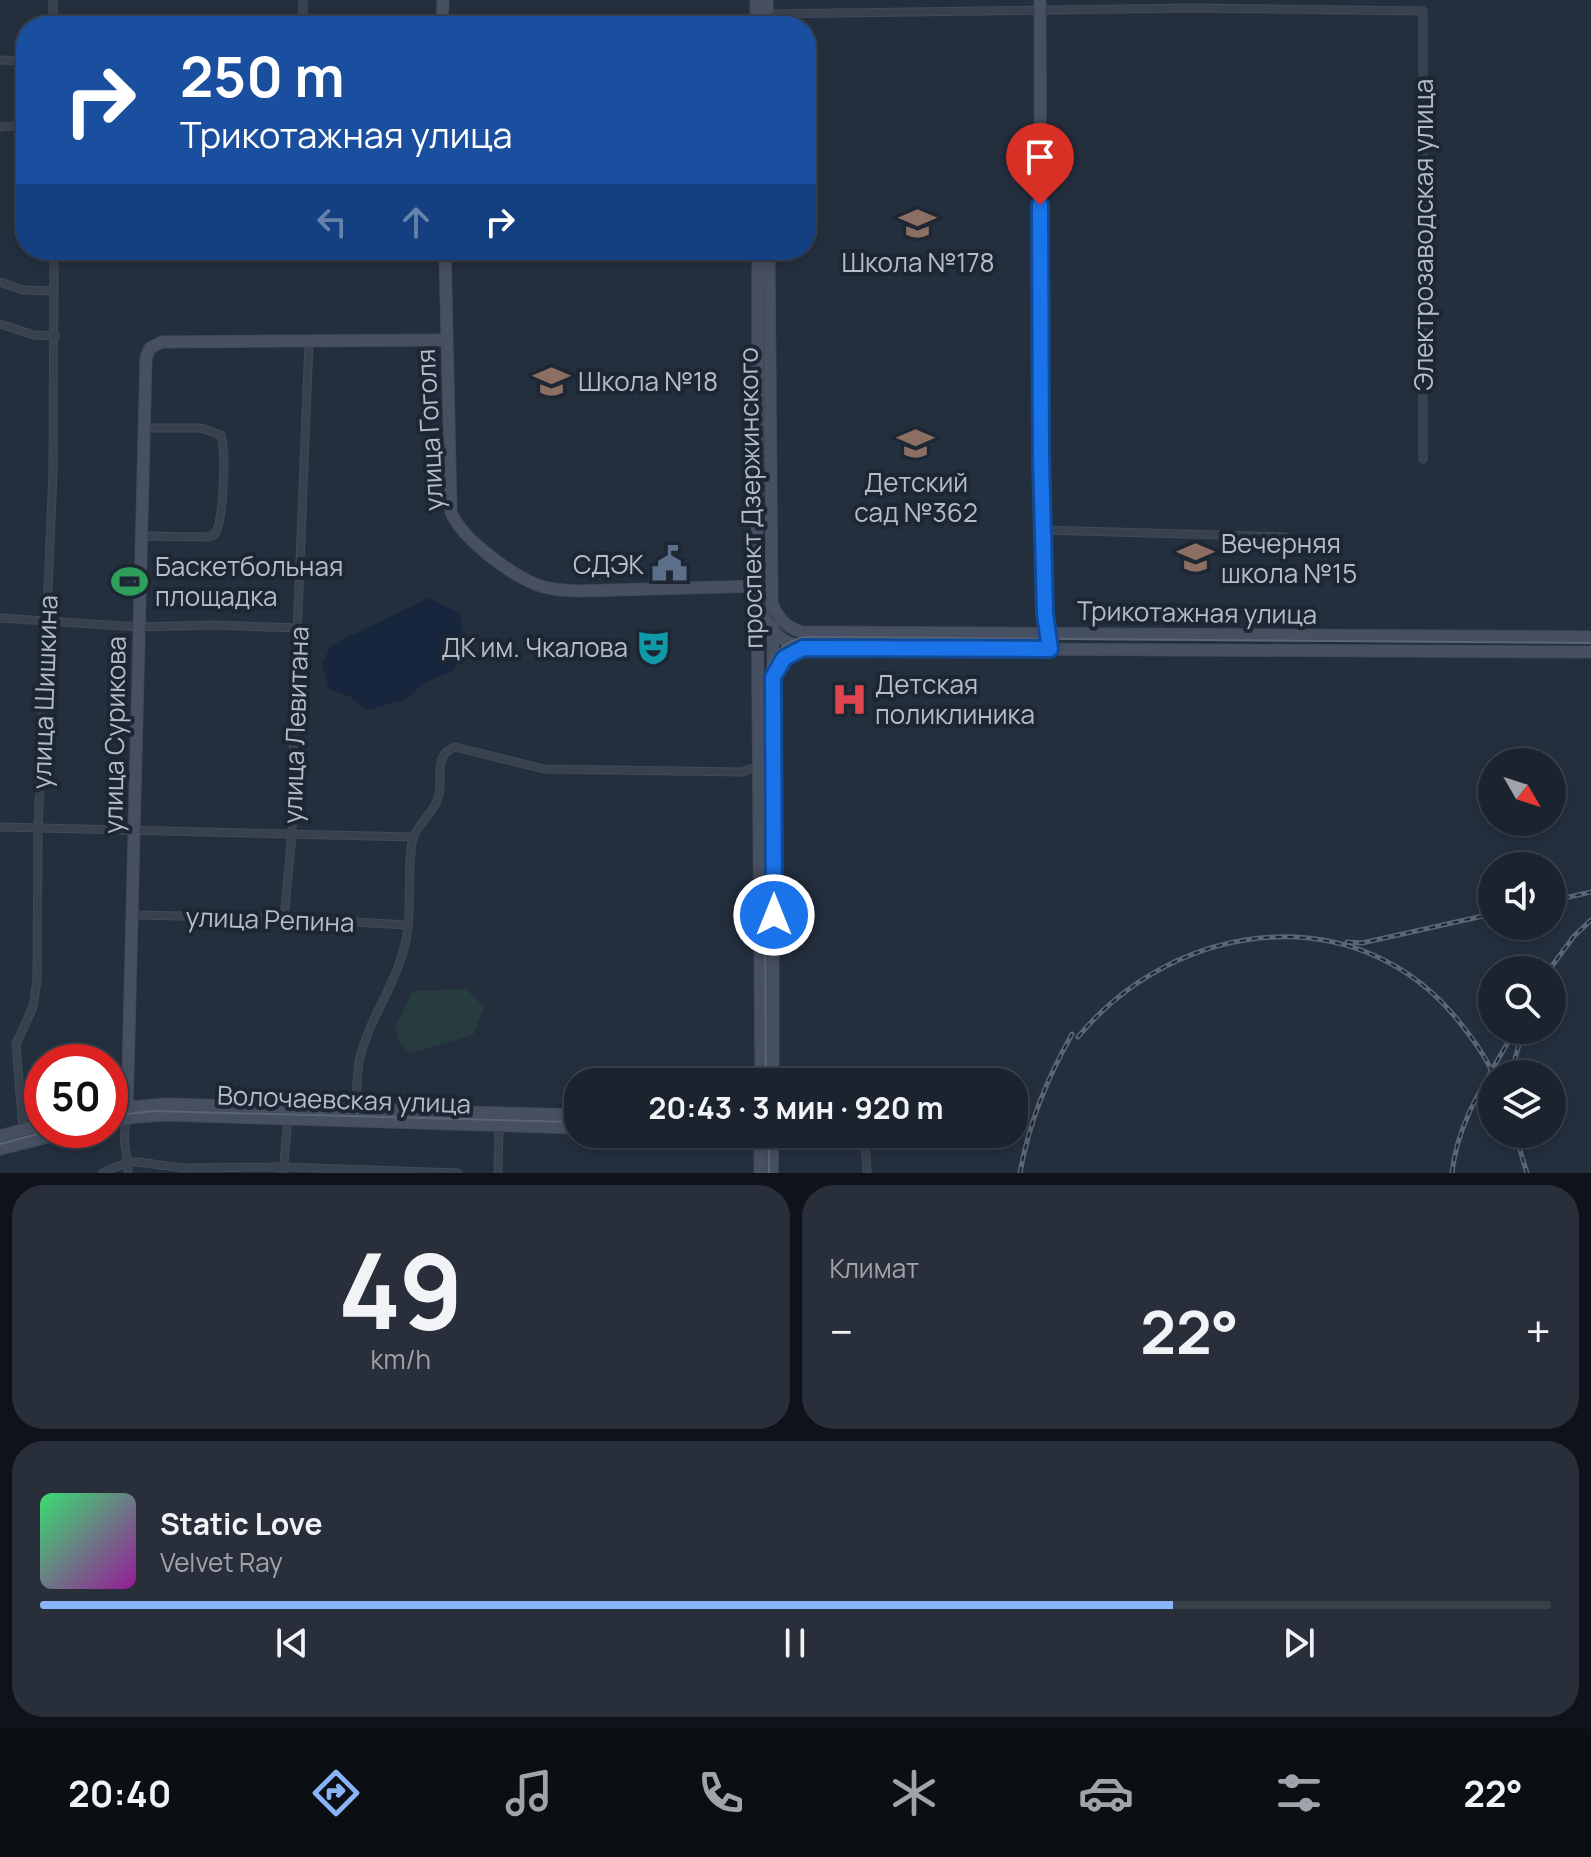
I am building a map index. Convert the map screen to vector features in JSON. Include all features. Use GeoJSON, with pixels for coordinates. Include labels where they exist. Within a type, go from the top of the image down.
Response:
{"type":"FeatureCollection","features":[{"type":"Feature","properties":{"kind":"main road"},"geometry":{"type":"LineString","coordinates":[[1040,5],[1043,530],[1046,633],[1050,649]]}},
{"type":"Feature","properties":{"kind":"main road","name":"улица Гоголя"},"geometry":{"type":"LineString","coordinates":[[445,260],[451,512],[456,524],[484,551],[533,583],[550,589],[579,591],[758,586]]}},
{"type":"Feature","properties":{"kind":"main road","name":"проспект Дзержинского"},"geometry":{"type":"LineString","coordinates":[[758,260],[761,1068]]}},
{"type":"Feature","properties":{"kind":"main road","name":"проспект Дзержинского"},"geometry":{"type":"LineString","coordinates":[[769,260],[773,1068]]}},
{"type":"Feature","properties":{"kind":"main road"},"geometry":{"type":"LineString","coordinates":[[309,341],[446,340]]}},
{"type":"Feature","properties":{"kind":"main road","name":"улица Сурикова"},"geometry":{"type":"LineString","coordinates":[[128,1073],[146,358],[150,348],[162,342],[309,341]]}},
{"type":"Feature","properties":{"kind":"main road"},"geometry":{"type":"LineString","coordinates":[[772,603],[777,616],[787,626],[802,632]]}},
{"type":"Feature","properties":{"kind":"main road"},"geometry":{"type":"LineString","coordinates":[[758,605],[773,631],[784,641]]}},
{"type":"Feature","properties":{"kind":"main road"},"geometry":{"type":"LineString","coordinates":[[758,680],[773,651],[802,632]]}},
{"type":"Feature","properties":{"kind":"main road","name":"Трикотажная улица"},"geometry":{"type":"LineString","coordinates":[[802,632],[1591,637]]}},
{"type":"Feature","properties":{"kind":"main road","name":"Трикотажная улица"},"geometry":{"type":"LineString","coordinates":[[784,641],[803,648],[1591,652]]}},
{"type":"Feature","properties":{"kind":"main road"},"geometry":{"type":"LineString","coordinates":[[773,677],[784,658],[803,648]]}},
{"type":"Feature","properties":{"kind":"main road","name":"Волочаевская улица"},"geometry":{"type":"LineString","coordinates":[[128,1112],[499,1119],[564,1116]]}},
{"type":"Feature","properties":{"kind":"main road","name":"Волочаевская улица"},"geometry":{"type":"LineString","coordinates":[[499,1119],[564,1126]]}},
{"type":"Feature","properties":{"kind":"main road"},"geometry":{"type":"LineString","coordinates":[[0,1136],[23,1130]]}},
{"type":"Feature","properties":{"kind":"main road"},"geometry":{"type":"LineString","coordinates":[[0,1149],[24,1143]]}},
{"type":"Feature","properties":{"kind":"main road"},"geometry":{"type":"LineString","coordinates":[[760,1148],[760,1173]]}},
{"type":"Feature","properties":{"kind":"main road"},"geometry":{"type":"LineString","coordinates":[[772,1173],[773,1148]]}},
{"type":"Feature","properties":{"kind":"street"},"geometry":{"type":"LineString","coordinates":[[816,17],[1040,5]]}},
{"type":"Feature","properties":{"kind":"street","name":"Электрозаводская улица"},"geometry":{"type":"LineString","coordinates":[[1040,5],[1423,11],[1423,459]]}},
{"type":"Feature","properties":{"kind":"street","name":"улица Шишкина"},"geometry":{"type":"LineString","coordinates":[[23,1130],[16,1044],[33,1007],[37,980],[38,829],[55,336],[54,260]]}},
{"type":"Feature","properties":{"kind":"street"},"geometry":{"type":"LineString","coordinates":[[0,282],[23,290],[54,291]]}},
{"type":"Feature","properties":{"kind":"street"},"geometry":{"type":"LineString","coordinates":[[0,324],[34,335],[55,336]]}},
{"type":"Feature","properties":{"kind":"street","name":"улица Левитана"},"geometry":{"type":"LineString","coordinates":[[284,918],[292,835],[309,341]]}},
{"type":"Feature","properties":{"kind":"street"},"geometry":{"type":"LineString","coordinates":[[141,536],[209,537],[215,534],[220,520],[224,447],[221,435],[210,429],[142,428]]}},
{"type":"Feature","properties":{"kind":"street"},"geometry":{"type":"LineString","coordinates":[[1043,530],[1286,537]]}},
{"type":"Feature","properties":{"kind":"street"},"geometry":{"type":"LineString","coordinates":[[0,618],[138,627],[213,625],[298,628]]}},
{"type":"Feature","properties":{"kind":"street"},"geometry":{"type":"LineString","coordinates":[[356,1116],[359,1059],[398,973],[408,925],[413,837],[439,795],[441,757],[447,750],[455,747],[544,769],[742,772],[758,766]]}},
{"type":"Feature","properties":{"kind":"street"},"geometry":{"type":"LineString","coordinates":[[0,827],[413,837]]}},
{"type":"Feature","properties":{"kind":"street","name":"улица Репина"},"geometry":{"type":"LineString","coordinates":[[132,915],[284,918],[408,925]]}},
{"type":"Feature","properties":{"kind":"street"},"geometry":{"type":"LineString","coordinates":[[283,1170],[287,1113]]}},
{"type":"Feature","properties":{"kind":"street"},"geometry":{"type":"LineString","coordinates":[[498,1173],[499,1119]]}},
{"type":"Feature","properties":{"kind":"street"},"geometry":{"type":"LineString","coordinates":[[125,1148],[128,1173]]}},
{"type":"Feature","properties":{"kind":"street"},"geometry":{"type":"LineString","coordinates":[[866,1148],[867,1173]]}},
{"type":"Feature","properties":{"kind":"street"},"geometry":{"type":"LineString","coordinates":[[102,1173],[128,1162],[183,1168],[458,1173]]}},
{"type":"Feature","properties":{"kind":"green space"},"geometry":{"type":"Polygon","coordinates":[[[466,989],[484,1007],[473,1035],[410,1053],[401,1046],[395,1028],[413,991],[466,989]]]}},
{"type":"Feature","properties":{"kind":"water"},"geometry":{"type":"Polygon","coordinates":[[[429,598],[460,614],[465,652],[451,672],[423,683],[406,699],[368,710],[349,696],[329,689],[322,665],[331,645],[429,598]]]}},
{"type":"Feature","properties":{"kind":"tram line"},"geometry":{"type":"LineString","coordinates":[[766,1068],[764,681],[773,657],[791,641],[807,637],[1591,643]]}},
{"type":"Feature","properties":{"kind":"tram line"},"geometry":{"type":"LineString","coordinates":[[128,1114],[153,1111],[564,1122]]}},
{"type":"Feature","properties":{"kind":"tram line"},"geometry":{"type":"LineString","coordinates":[[0,1144],[24,1138]]}},
{"type":"Feature","properties":{"kind":"tram line"},"geometry":{"type":"LineString","coordinates":[[769,1148],[769,1173]]}},
{"type":"Feature","properties":{"kind":"railway"},"geometry":{"type":"LineString","coordinates":[[1566,898],[1591,892]]}},
{"type":"Feature","properties":{"kind":"railway"},"geometry":{"type":"LineString","coordinates":[[1347,942],[1362,943],[1478,917]]}},
{"type":"Feature","properties":{"kind":"railway"},"geometry":{"type":"LineString","coordinates":[[1559,956],[1591,920]]}},
{"type":"Feature","properties":{"kind":"railway"},"geometry":{"type":"LineString","coordinates":[[1078,1037],[1119,997],[1166,966],[1217,946],[1271,937],[1324,940],[1375,956],[1423,985],[1464,1028],[1486,1060]]}},
{"type":"Feature","properties":{"kind":"railway"},"geometry":{"type":"LineString","coordinates":[[1020,1173],[1040,1101],[1072,1034]]}},
{"type":"Feature","properties":{"kind":"railway"},"geometry":{"type":"LineString","coordinates":[[1452,1173],[1455,1153],[1468,1116],[1507,1044]]}},
{"type":"Feature","properties":{"kind":"railway"},"geometry":{"type":"LineString","coordinates":[[1515,1060],[1519,1044]]}},
{"type":"Feature","properties":{"kind":"railway"},"geometry":{"type":"LineString","coordinates":[[1519,1148],[1527,1173]]}},
{"type":"Feature","properties":{"kind":"place","name":"Школа №178"},"geometry":{"type":"Point","coordinates":[918,223]}},
{"type":"Feature","properties":{"kind":"place","name":"Школа №18"},"geometry":{"type":"Point","coordinates":[552,381]}},
{"type":"Feature","properties":{"kind":"place","name":"Детский сад №362"},"geometry":{"type":"Point","coordinates":[916,443]}},
{"type":"Feature","properties":{"kind":"place","name":"Вечерняя школа №15"},"geometry":{"type":"Point","coordinates":[1195,558]}},
{"type":"Feature","properties":{"kind":"place","name":"СДЭК"},"geometry":{"type":"Point","coordinates":[670,564]}},
{"type":"Feature","properties":{"kind":"place","name":"Баскетбольная площадка"},"geometry":{"type":"Point","coordinates":[129,581]}},
{"type":"Feature","properties":{"kind":"place","name":"ДК им. Чкалова"},"geometry":{"type":"Point","coordinates":[654,647]}},
{"type":"Feature","properties":{"kind":"place","name":"Детская поликлиника"},"geometry":{"type":"Point","coordinates":[849,699]}},
{"type":"Feature","properties":{"kind":"route"},"geometry":{"type":"LineString","coordinates":[[774,915],[773,677],[784,658],[803,648],[1050,649],[1045,613],[1041,457],[1040,205]]}}]}
